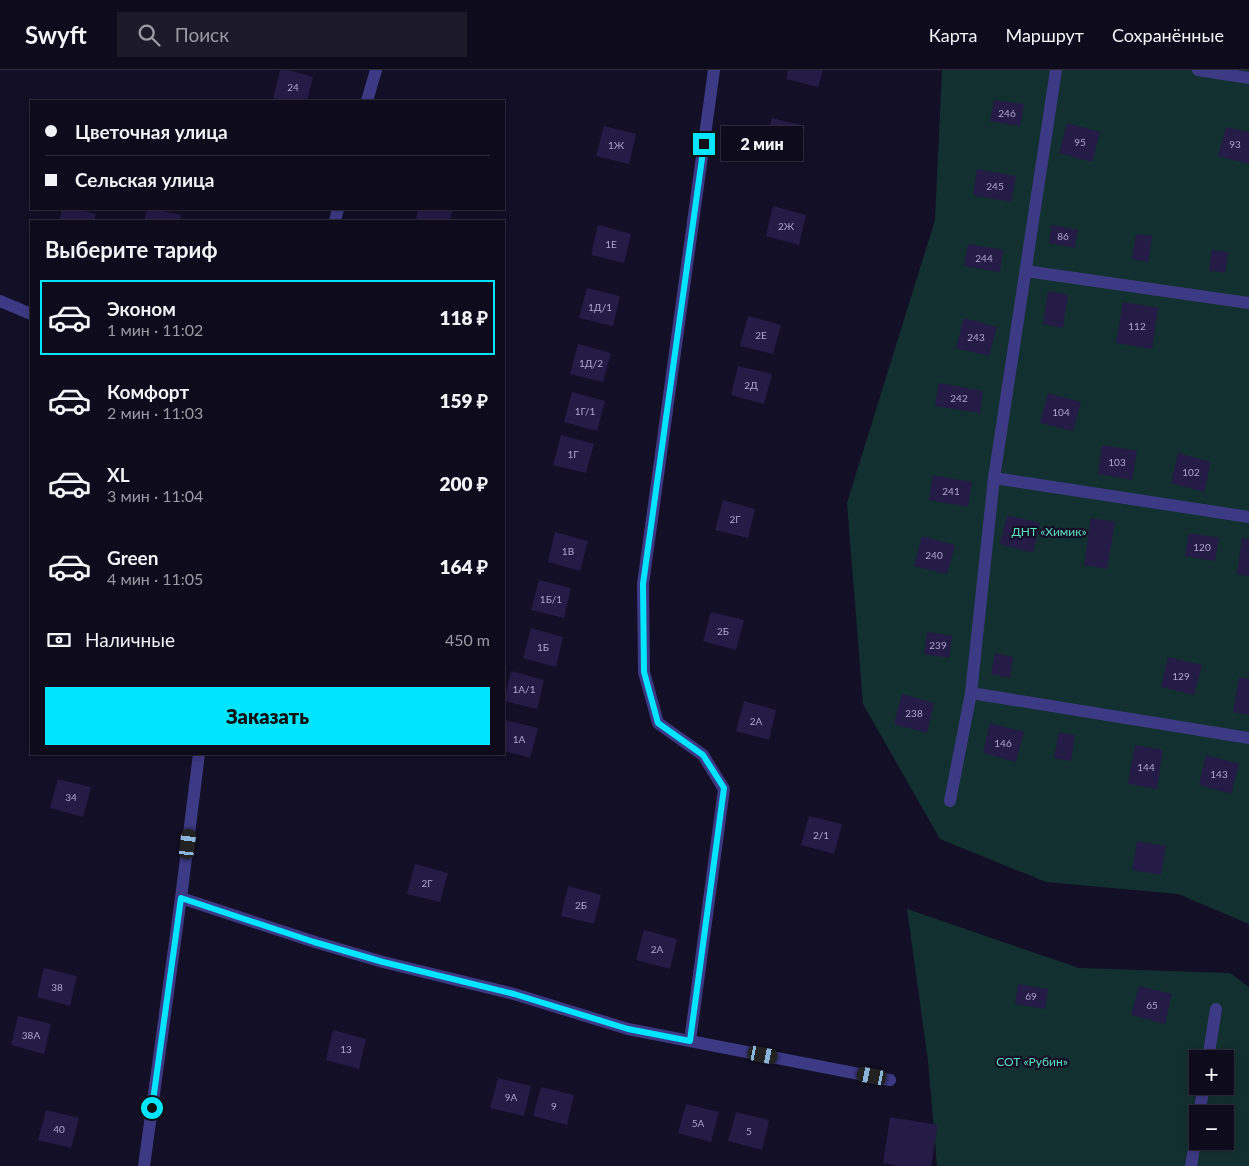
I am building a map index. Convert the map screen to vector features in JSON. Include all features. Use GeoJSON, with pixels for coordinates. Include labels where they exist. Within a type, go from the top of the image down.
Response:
{"type":"FeatureCollection","features":[{"type":"Feature","properties":{"kind":"street"},"geometry":{"type":"LineString","coordinates":[[367,100],[376,70]]}},
{"type":"Feature","properties":{"kind":"street"},"geometry":{"type":"LineString","coordinates":[[690,1041],[724,788],[703,755],[658,723],[644,672],[643,584],[714,70]]}},
{"type":"Feature","properties":{"kind":"street"},"geometry":{"type":"LineString","coordinates":[[950,801],[971,693],[994,478],[1056,70]]}},
{"type":"Feature","properties":{"kind":"street"},"geometry":{"type":"LineString","coordinates":[[1198,70],[1249,78]]}},
{"type":"Feature","properties":{"kind":"street"},"geometry":{"type":"LineString","coordinates":[[1026,270],[1249,302]]}},
{"type":"Feature","properties":{"kind":"street"},"geometry":{"type":"LineString","coordinates":[[0,301],[30,314]]}},
{"type":"Feature","properties":{"kind":"street"},"geometry":{"type":"LineString","coordinates":[[994,478],[1249,517]]}},
{"type":"Feature","properties":{"kind":"street"},"geometry":{"type":"LineString","coordinates":[[971,693],[1249,738]]}},
{"type":"Feature","properties":{"kind":"street"},"geometry":{"type":"LineString","coordinates":[[144,1166],[199,755]]}},
{"type":"Feature","properties":{"kind":"street"},"geometry":{"type":"LineString","coordinates":[[181,898],[314,942],[383,962],[514,994],[628,1029],[890,1080]]}},
{"type":"Feature","properties":{"kind":"street"},"geometry":{"type":"LineString","coordinates":[[1209,1050],[1216,1008]]}},
{"type":"Feature","properties":{"kind":"street"},"geometry":{"type":"LineString","coordinates":[[1191,1166],[1194,1150]]}},
{"type":"Feature","properties":{"kind":"green space","name":"ДНТ «Химик»"},"geometry":{"type":"Polygon","coordinates":[[[942,70],[1249,70],[1249,924],[1178,894],[1046,882],[940,839],[863,704],[847,503],[935,220],[942,70]]]}},
{"type":"Feature","properties":{"kind":"green space","name":"СОТ «Рубин»"},"geometry":{"type":"Polygon","coordinates":[[[907,909],[1079,968],[1230,973],[1249,987],[1249,1166],[937,1166],[928,1061],[907,909]]]}},
{"type":"Feature","properties":{"kind":"building"},"geometry":{"type":"Polygon","coordinates":[[[280,70],[289,70],[313,77],[307,100],[273,98],[280,70]]]}},
{"type":"Feature","properties":{"kind":"building"},"geometry":{"type":"Polygon","coordinates":[[[788,70],[823,70],[818,87],[786,79],[788,70]]]}},
{"type":"Feature","properties":{"kind":"building"},"geometry":{"type":"Polygon","coordinates":[[[994,100],[1024,104],[1020,126],[990,121],[994,100]]]}},
{"type":"Feature","properties":{"kind":"building"},"geometry":{"type":"Polygon","coordinates":[[[772,118],[805,126],[798,156],[764,147],[772,118]]]}},
{"type":"Feature","properties":{"kind":"building"},"geometry":{"type":"Polygon","coordinates":[[[1067,123],[1100,132],[1092,162],[1059,153],[1067,123]]]}},
{"type":"Feature","properties":{"kind":"building"},"geometry":{"type":"Polygon","coordinates":[[[604,126],[636,134],[629,164],[596,156],[604,126]]]}},
{"type":"Feature","properties":{"kind":"building"},"geometry":{"type":"Polygon","coordinates":[[[1226,127],[1249,132],[1249,164],[1218,156],[1226,127]]]}},
{"type":"Feature","properties":{"kind":"building"},"geometry":{"type":"Polygon","coordinates":[[[977,169],[1016,176],[1011,202],[973,195],[977,169]]]}},
{"type":"Feature","properties":{"kind":"building"},"geometry":{"type":"Polygon","coordinates":[[[773,206],[806,215],[799,245],[766,236],[773,206]]]}},
{"type":"Feature","properties":{"kind":"building"},"geometry":{"type":"Polygon","coordinates":[[[62,210],[79,210],[96,214],[94,220],[59,220],[62,210]]]}},
{"type":"Feature","properties":{"kind":"building"},"geometry":{"type":"Polygon","coordinates":[[[147,210],[160,210],[181,215],[180,220],[144,220],[147,210]]]}},
{"type":"Feature","properties":{"kind":"building"},"geometry":{"type":"Polygon","coordinates":[[[418,210],[453,210],[450,220],[416,219],[418,210]]]}},
{"type":"Feature","properties":{"kind":"building"},"geometry":{"type":"Polygon","coordinates":[[[598,225],[631,234],[624,263],[591,255],[598,225]]]}},
{"type":"Feature","properties":{"kind":"building"},"geometry":{"type":"Polygon","coordinates":[[[1052,225],[1078,230],[1075,248],[1049,243],[1052,225]]]}},
{"type":"Feature","properties":{"kind":"building"},"geometry":{"type":"Polygon","coordinates":[[[1136,234],[1152,236],[1148,262],[1132,259],[1136,234]]]}},
{"type":"Feature","properties":{"kind":"building"},"geometry":{"type":"Polygon","coordinates":[[[968,244],[1003,250],[1000,272],[964,266],[968,244]]]}},
{"type":"Feature","properties":{"kind":"building"},"geometry":{"type":"Polygon","coordinates":[[[1212,250],[1228,252],[1225,273],[1209,270],[1212,250]]]}},
{"type":"Feature","properties":{"kind":"building"},"geometry":{"type":"Polygon","coordinates":[[[587,288],[620,296],[613,326],[579,318],[587,288]]]}},
{"type":"Feature","properties":{"kind":"building"},"geometry":{"type":"Polygon","coordinates":[[[1048,291],[1068,295],[1063,328],[1043,324],[1048,291]]]}},
{"type":"Feature","properties":{"kind":"building"},"geometry":{"type":"Polygon","coordinates":[[[1123,302],[1158,308],[1152,349],[1116,343],[1123,302]]]}},
{"type":"Feature","properties":{"kind":"building"},"geometry":{"type":"Polygon","coordinates":[[[748,316],[781,325],[773,354],[740,346],[748,316]]]}},
{"type":"Feature","properties":{"kind":"building"},"geometry":{"type":"Polygon","coordinates":[[[964,318],[997,327],[989,356],[956,348],[964,318]]]}},
{"type":"Feature","properties":{"kind":"building"},"geometry":{"type":"Polygon","coordinates":[[[578,344],[611,353],[603,382],[570,374],[578,344]]]}},
{"type":"Feature","properties":{"kind":"building"},"geometry":{"type":"Polygon","coordinates":[[[738,366],[772,374],[764,404],[731,395],[738,366]]]}},
{"type":"Feature","properties":{"kind":"building"},"geometry":{"type":"Polygon","coordinates":[[[939,383],[983,391],[980,413],[935,406],[939,383]]]}},
{"type":"Feature","properties":{"kind":"building"},"geometry":{"type":"Polygon","coordinates":[[[572,392],[605,401],[597,431],[564,422],[572,392]]]}},
{"type":"Feature","properties":{"kind":"building"},"geometry":{"type":"Polygon","coordinates":[[[1048,393],[1081,402],[1073,431],[1040,423],[1048,393]]]}},
{"type":"Feature","properties":{"kind":"building"},"geometry":{"type":"Polygon","coordinates":[[[561,435],[594,444],[586,473],[553,465],[561,435]]]}},
{"type":"Feature","properties":{"kind":"building"},"geometry":{"type":"Polygon","coordinates":[[[1102,445],[1137,451],[1132,480],[1098,474],[1102,445]]]}},
{"type":"Feature","properties":{"kind":"building"},"geometry":{"type":"Polygon","coordinates":[[[1178,453],[1211,462],[1204,492],[1171,483],[1178,453]]]}},
{"type":"Feature","properties":{"kind":"building"},"geometry":{"type":"Polygon","coordinates":[[[933,475],[972,482],[968,507],[929,500],[933,475]]]}},
{"type":"Feature","properties":{"kind":"building"},"geometry":{"type":"Polygon","coordinates":[[[723,500],[755,509],[748,538],[715,530],[723,500]]]}},
{"type":"Feature","properties":{"kind":"building"},"geometry":{"type":"Polygon","coordinates":[[[1007,515],[1040,523],[1033,553],[1000,544],[1007,515]]]}},
{"type":"Feature","properties":{"kind":"building"},"geometry":{"type":"Polygon","coordinates":[[[1091,518],[1115,522],[1107,569],[1084,565],[1091,518]]]}},
{"type":"Feature","properties":{"kind":"building"},"geometry":{"type":"Polygon","coordinates":[[[555,532],[588,541],[580,571],[548,562],[555,532]]]}},
{"type":"Feature","properties":{"kind":"building"},"geometry":{"type":"Polygon","coordinates":[[[1189,533],[1219,538],[1215,561],[1185,556],[1189,533]]]}},
{"type":"Feature","properties":{"kind":"building"},"geometry":{"type":"Polygon","coordinates":[[[922,536],[955,545],[947,574],[914,566],[922,536]]]}},
{"type":"Feature","properties":{"kind":"building"},"geometry":{"type":"Polygon","coordinates":[[[1242,538],[1249,539],[1249,576],[1237,574],[1242,538]]]}},
{"type":"Feature","properties":{"kind":"building"},"geometry":{"type":"Polygon","coordinates":[[[539,580],[571,588],[564,618],[531,610],[539,580]]]}},
{"type":"Feature","properties":{"kind":"building"},"geometry":{"type":"Polygon","coordinates":[[[711,612],[744,620],[736,650],[703,641],[711,612]]]}},
{"type":"Feature","properties":{"kind":"building"},"geometry":{"type":"Polygon","coordinates":[[[531,628],[563,637],[556,667],[523,658],[531,628]]]}},
{"type":"Feature","properties":{"kind":"building"},"geometry":{"type":"Polygon","coordinates":[[[927,632],[952,636],[949,658],[924,654],[927,632]]]}},
{"type":"Feature","properties":{"kind":"building"},"geometry":{"type":"Polygon","coordinates":[[[995,653],[1013,657],[1010,678],[991,674],[995,653]]]}},
{"type":"Feature","properties":{"kind":"building"},"geometry":{"type":"Polygon","coordinates":[[[1168,657],[1202,665],[1194,695],[1161,687],[1168,657]]]}},
{"type":"Feature","properties":{"kind":"building"},"geometry":{"type":"Polygon","coordinates":[[[511,671],[544,680],[537,709],[505,701],[511,671]]]}},
{"type":"Feature","properties":{"kind":"building"},"geometry":{"type":"Polygon","coordinates":[[[1239,677],[1249,679],[1249,715],[1233,712],[1239,677]]]}},
{"type":"Feature","properties":{"kind":"building"},"geometry":{"type":"Polygon","coordinates":[[[902,694],[934,703],[927,733],[894,724],[902,694]]]}},
{"type":"Feature","properties":{"kind":"building"},"geometry":{"type":"Polygon","coordinates":[[[744,701],[776,710],[769,740],[736,731],[744,701]]]}},
{"type":"Feature","properties":{"kind":"building"},"geometry":{"type":"Polygon","coordinates":[[[505,720],[538,728],[530,758],[505,751],[505,720]]]}},
{"type":"Feature","properties":{"kind":"building"},"geometry":{"type":"Polygon","coordinates":[[[990,723],[1024,732],[1016,762],[983,753],[990,723]]]}},
{"type":"Feature","properties":{"kind":"building"},"geometry":{"type":"Polygon","coordinates":[[[1059,732],[1075,735],[1071,761],[1054,758],[1059,732]]]}},
{"type":"Feature","properties":{"kind":"building"},"geometry":{"type":"Polygon","coordinates":[[[1135,745],[1163,750],[1157,789],[1128,784],[1135,745]]]}},
{"type":"Feature","properties":{"kind":"building"},"geometry":{"type":"Polygon","coordinates":[[[1206,755],[1239,764],[1231,794],[1199,785],[1206,755]]]}},
{"type":"Feature","properties":{"kind":"building"},"geometry":{"type":"Polygon","coordinates":[[[58,779],[91,787],[83,817],[50,808],[58,779]]]}},
{"type":"Feature","properties":{"kind":"building"},"geometry":{"type":"Polygon","coordinates":[[[809,816],[842,824],[834,854],[801,845],[809,816]]]}},
{"type":"Feature","properties":{"kind":"building"},"geometry":{"type":"Polygon","coordinates":[[[1137,841],[1166,846],[1161,875],[1132,870],[1137,841]]]}},
{"type":"Feature","properties":{"kind":"building"},"geometry":{"type":"Polygon","coordinates":[[[415,864],[448,873],[440,902],[407,894],[415,864]]]}},
{"type":"Feature","properties":{"kind":"building"},"geometry":{"type":"Polygon","coordinates":[[[568,886],[601,895],[594,924],[561,916],[568,886]]]}},
{"type":"Feature","properties":{"kind":"building"},"geometry":{"type":"Polygon","coordinates":[[[644,930],[677,939],[670,969],[636,960],[644,930]]]}},
{"type":"Feature","properties":{"kind":"building"},"geometry":{"type":"Polygon","coordinates":[[[44,968],[77,976],[70,1006],[37,997],[44,968]]]}},
{"type":"Feature","properties":{"kind":"building"},"geometry":{"type":"Polygon","coordinates":[[[1018,984],[1048,989],[1045,1009],[1015,1004],[1018,984]]]}},
{"type":"Feature","properties":{"kind":"building"},"geometry":{"type":"Polygon","coordinates":[[[1139,986],[1172,994],[1165,1024],[1131,1015],[1139,986]]]}},
{"type":"Feature","properties":{"kind":"building"},"geometry":{"type":"Polygon","coordinates":[[[18,1016],[51,1024],[44,1054],[11,1045],[18,1016]]]}},
{"type":"Feature","properties":{"kind":"building"},"geometry":{"type":"Polygon","coordinates":[[[333,1030],[366,1039],[359,1069],[326,1060],[333,1030]]]}},
{"type":"Feature","properties":{"kind":"building"},"geometry":{"type":"Polygon","coordinates":[[[498,1078],[531,1086],[524,1116],[490,1108],[498,1078]]]}},
{"type":"Feature","properties":{"kind":"building"},"geometry":{"type":"Polygon","coordinates":[[[541,1087],[574,1095],[567,1125],[533,1116],[541,1087]]]}},
{"type":"Feature","properties":{"kind":"building"},"geometry":{"type":"Polygon","coordinates":[[[686,1104],[719,1112],[711,1142],[678,1133],[686,1104]]]}},
{"type":"Feature","properties":{"kind":"building"},"geometry":{"type":"Polygon","coordinates":[[[46,1110],[79,1118],[71,1148],[38,1140],[46,1110]]]}},
{"type":"Feature","properties":{"kind":"building"},"geometry":{"type":"Polygon","coordinates":[[[736,1112],[769,1120],[762,1150],[728,1141],[736,1112]]]}},
{"type":"Feature","properties":{"kind":"building"},"geometry":{"type":"Polygon","coordinates":[[[890,1117],[938,1125],[931,1166],[899,1166],[883,1163],[890,1117]]]}},
{"type":"Feature","properties":{"kind":"route"},"geometry":{"type":"LineString","coordinates":[[152,1108],[181,898],[314,942],[383,962],[514,994],[628,1029],[690,1041],[724,788],[703,755],[658,723],[644,672],[643,584],[704,144]]}}]}
